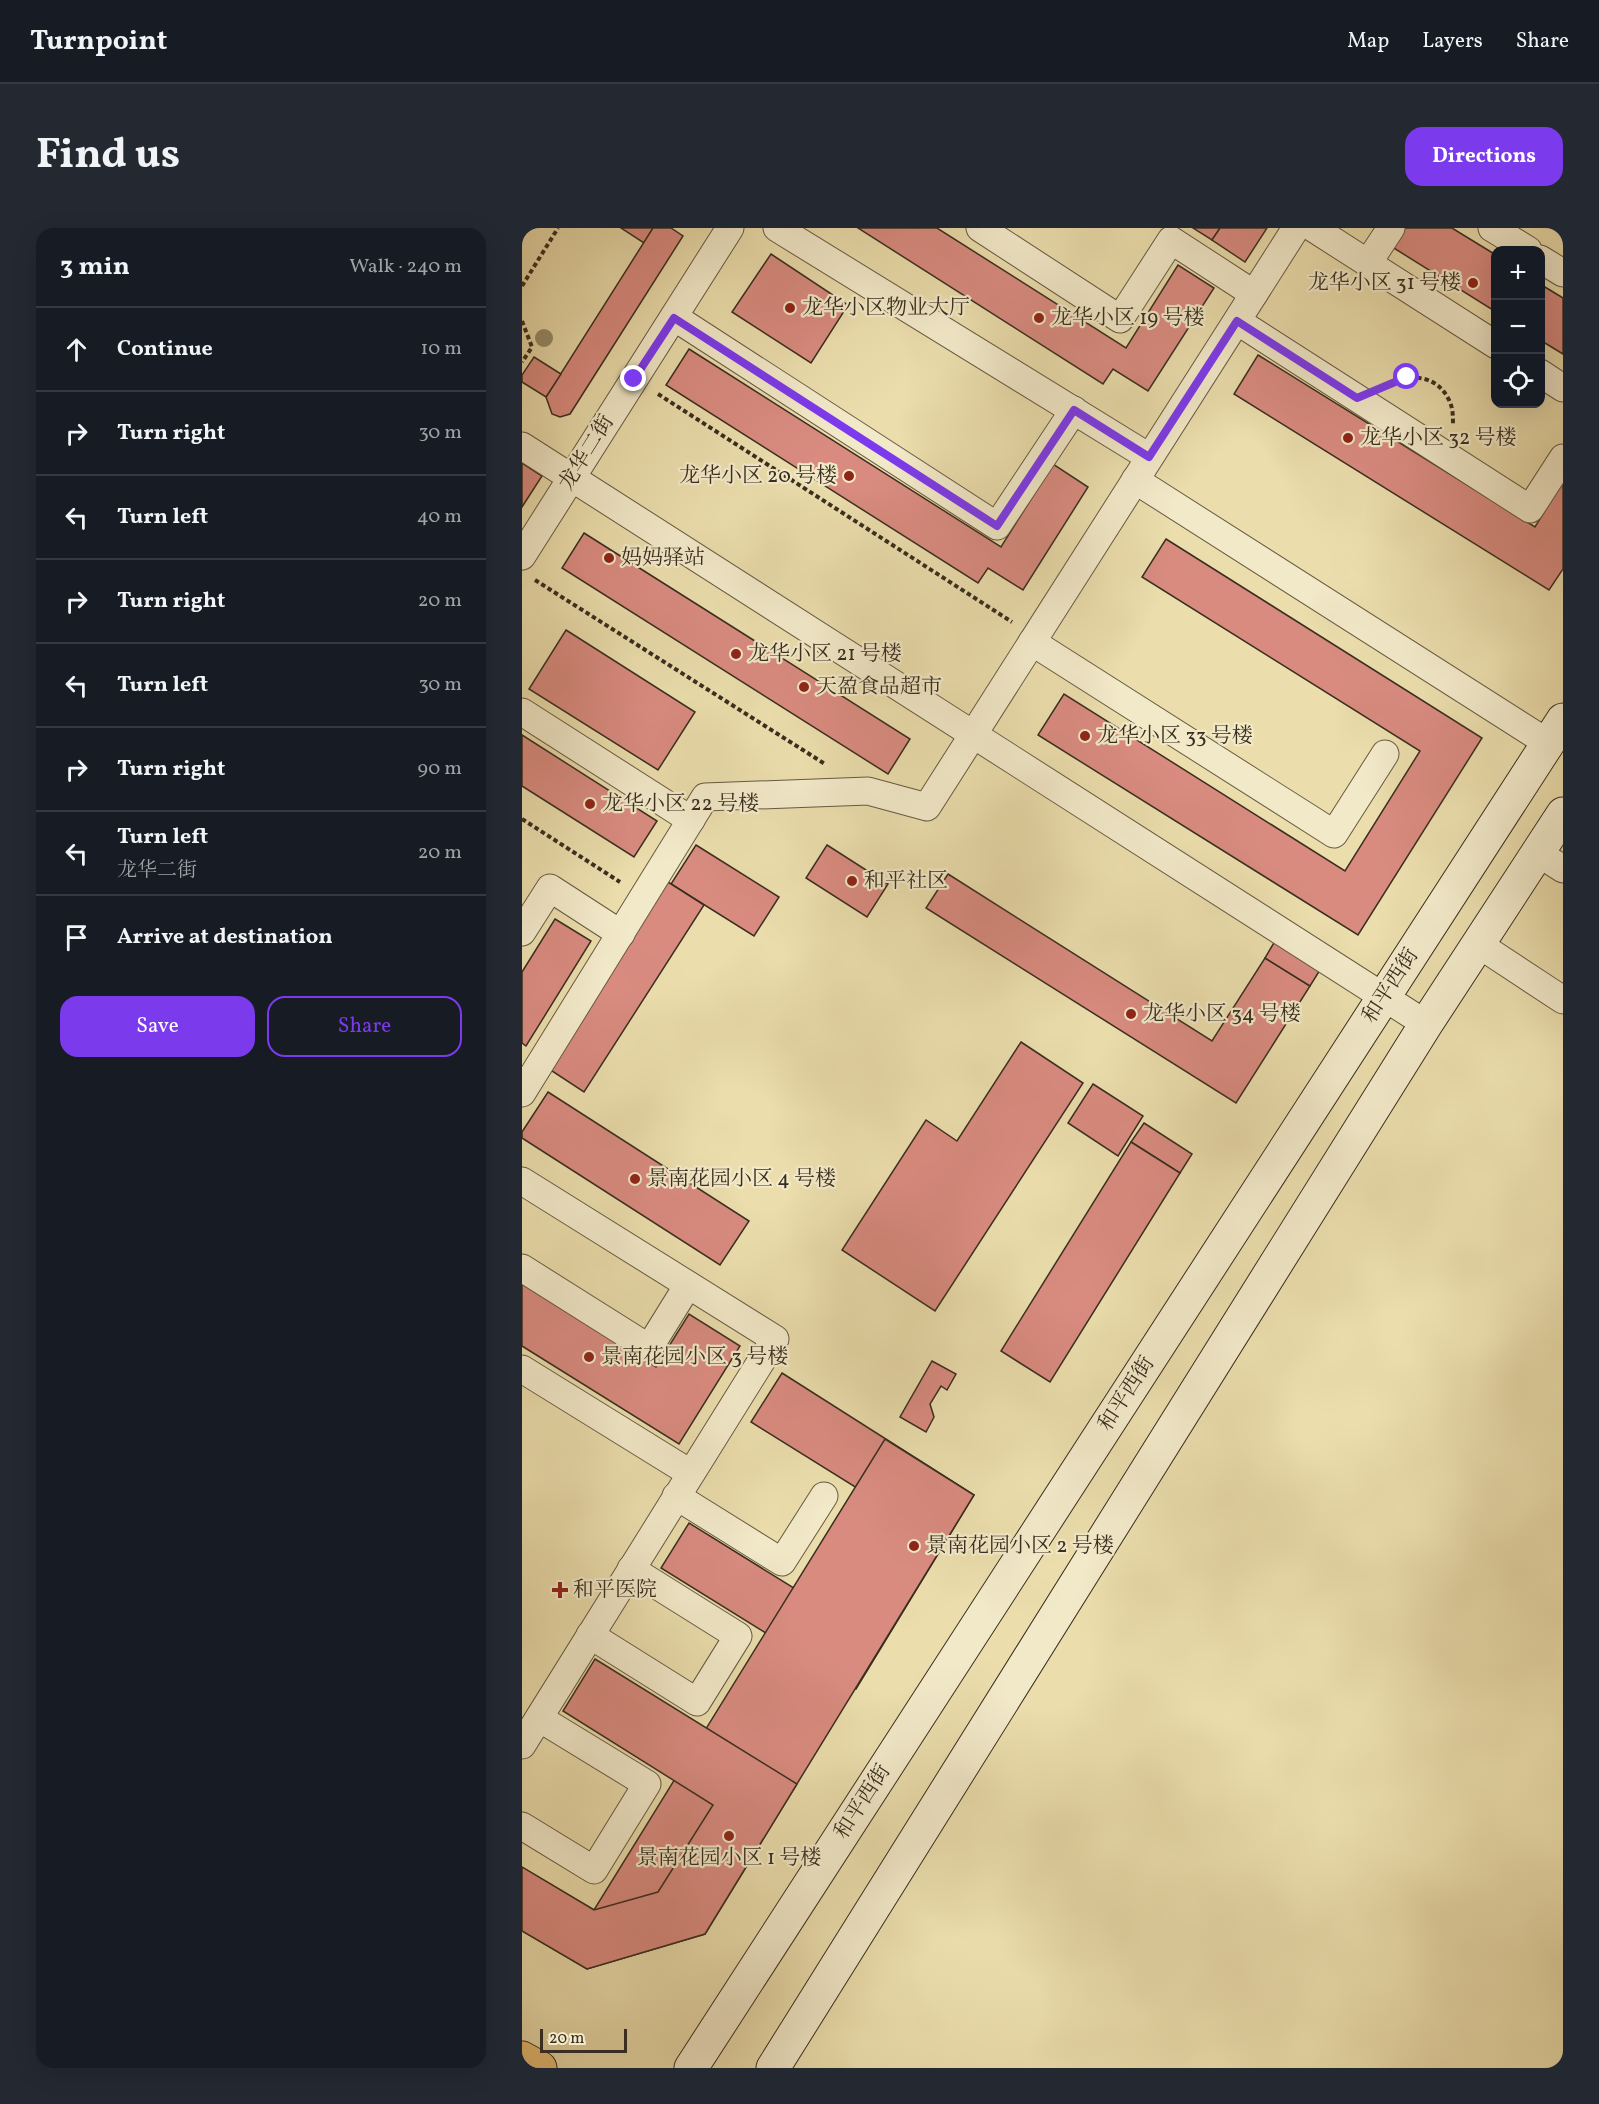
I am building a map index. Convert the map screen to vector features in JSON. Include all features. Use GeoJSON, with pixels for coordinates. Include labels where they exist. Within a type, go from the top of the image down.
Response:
{"type":"FeatureCollection","features":[{"type":"Feature","properties":{"kind":"main road","name":"和平西街"},"geometry":{"type":"LineString","coordinates":[[691,2068],[1556,732]]}},
{"type":"Feature","properties":{"kind":"main road"},"geometry":{"type":"LineString","coordinates":[[773,2068],[1426,1024],[1478,944],[1550,861],[1563,813]]}},
{"type":"Feature","properties":{"kind":"main road"},"geometry":{"type":"LineString","coordinates":[[522,2058],[540,2068]]}},
{"type":"Feature","properties":{"kind":"street","name":"龙华二街"},"geometry":{"type":"LineString","coordinates":[[527,567],[572,477],[730,228]]}},
{"type":"Feature","properties":{"kind":"street"},"geometry":{"type":"LineString","coordinates":[[777,228],[1149,457]]}},
{"type":"Feature","properties":{"kind":"street"},"geometry":{"type":"LineString","coordinates":[[980,228],[1120,319],[1172,240],[1254,294]]}},
{"type":"Feature","properties":{"kind":"street"},"geometry":{"type":"LineString","coordinates":[[522,1093],[705,797],[868,791],[927,807],[1296,228]]}},
{"type":"Feature","properties":{"kind":"street"},"geometry":{"type":"LineString","coordinates":[[1313,228],[1491,342]]}},
{"type":"Feature","properties":{"kind":"street"},"geometry":{"type":"LineString","coordinates":[[1368,263],[1391,228]]}},
{"type":"Feature","properties":{"kind":"street"},"geometry":{"type":"LineString","coordinates":[[1492,228],[1521,246]]}},
{"type":"Feature","properties":{"kind":"street"},"geometry":{"type":"LineString","coordinates":[[1545,262],[1563,273]]}},
{"type":"Feature","properties":{"kind":"street"},"geometry":{"type":"LineString","coordinates":[[674,318],[997,526],[1074,410]]}},
{"type":"Feature","properties":{"kind":"street"},"geometry":{"type":"LineString","coordinates":[[1237,321],[1530,509],[1563,458]]}},
{"type":"Feature","properties":{"kind":"street"},"geometry":{"type":"LineString","coordinates":[[1545,376],[1563,388]]}},
{"type":"Feature","properties":{"kind":"street"},"geometry":{"type":"LineString","coordinates":[[522,446],[1426,1024]]}},
{"type":"Feature","properties":{"kind":"street"},"geometry":{"type":"LineString","coordinates":[[1135,480],[1556,732]]}},
{"type":"Feature","properties":{"kind":"street"},"geometry":{"type":"LineString","coordinates":[[1034,639],[1335,834],[1385,754]]}},
{"type":"Feature","properties":{"kind":"street"},"geometry":{"type":"LineString","coordinates":[[522,712],[691,820]]}},
{"type":"Feature","properties":{"kind":"street"},"geometry":{"type":"LineString","coordinates":[[522,932],[550,888],[621,934]]}},
{"type":"Feature","properties":{"kind":"street"},"geometry":{"type":"LineString","coordinates":[[1478,944],[1563,1000]]}},
{"type":"Feature","properties":{"kind":"street"},"geometry":{"type":"LineString","coordinates":[[522,1181],[774,1339],[522,1745]]}},
{"type":"Feature","properties":{"kind":"street"},"geometry":{"type":"LineString","coordinates":[[522,1268],[649,1348],[688,1285]]}},
{"type":"Feature","properties":{"kind":"street"},"geometry":{"type":"LineString","coordinates":[[522,1369],[683,1484],[782,1562],[824,1496]]}},
{"type":"Feature","properties":{"kind":"street"},"geometry":{"type":"LineString","coordinates":[[590,1635],[697,1702],[738,1636],[631,1569]]}},
{"type":"Feature","properties":{"kind":"street"},"geometry":{"type":"LineString","coordinates":[[522,1826],[594,1870],[647,1784],[539,1718]]}},
{"type":"Feature","properties":{"kind":"path"},"geometry":{"type":"LineString","coordinates":[[522,286],[558,228]]}},
{"type":"Feature","properties":{"kind":"path"},"geometry":{"type":"LineString","coordinates":[[522,321],[532,347],[522,362]]}},
{"type":"Feature","properties":{"kind":"path"},"geometry":{"type":"LineString","coordinates":[[1357,398],[1407,377],[1422,377],[1434,383],[1444,392],[1451,404],[1456,462]]}},
{"type":"Feature","properties":{"kind":"path"},"geometry":{"type":"LineString","coordinates":[[634,379],[1034,639]]}},
{"type":"Feature","properties":{"kind":"path"},"geometry":{"type":"LineString","coordinates":[[527,567],[828,766]]}},
{"type":"Feature","properties":{"kind":"path"},"geometry":{"type":"LineString","coordinates":[[522,819],[643,897]]}},
{"type":"Feature","properties":{"kind":"building"},"geometry":{"type":"Polygon","coordinates":[[[621,228],[653,228],[644,243],[621,228]]]}},
{"type":"Feature","properties":{"kind":"building"},"geometry":{"type":"Polygon","coordinates":[[[653,228],[671,228],[683,236],[570,414],[560,417],[552,414],[546,397],[653,228]]]}},
{"type":"Feature","properties":{"kind":"building","name":"龙华小区 19 号楼"},"geometry":{"type":"Polygon","coordinates":[[[858,228],[937,228],[1126,348],[1178,265],[1214,288],[1148,391],[1113,369],[1103,384],[858,228]]]}},
{"type":"Feature","properties":{"kind":"building"},"geometry":{"type":"Polygon","coordinates":[[[1193,228],[1220,228],[1212,240],[1193,228]]]}},
{"type":"Feature","properties":{"kind":"building"},"geometry":{"type":"Polygon","coordinates":[[[1220,228],[1267,228],[1245,262],[1212,240],[1220,228]]]}},
{"type":"Feature","properties":{"kind":"building","name":"龙华小区 31 号楼"},"geometry":{"type":"Polygon","coordinates":[[[1400,228],[1452,228],[1491,252],[1491,309],[1389,245],[1400,228]]]}},
{"type":"Feature","properties":{"kind":"building","name":"龙华小区物业大厅"},"geometry":{"type":"Polygon","coordinates":[[[771,254],[848,305],[811,363],[732,312],[771,254]]]}},
{"type":"Feature","properties":{"kind":"building"},"geometry":{"type":"Polygon","coordinates":[[[1545,287],[1563,298],[1563,354],[1545,343],[1545,287]]]}},
{"type":"Feature","properties":{"kind":"building","name":"龙华小区 20 号楼"},"geometry":{"type":"Polygon","coordinates":[[[689,349],[1001,547],[1053,464],[1088,487],[1023,590],[988,568],[978,583],[666,385],[689,349]]]}},
{"type":"Feature","properties":{"kind":"building","name":"龙华小区 32 号楼"},"geometry":{"type":"Polygon","coordinates":[[[1258,355],[1535,527],[1563,481],[1563,569],[1549,590],[1234,394],[1258,355]]]}},
{"type":"Feature","properties":{"kind":"building"},"geometry":{"type":"Polygon","coordinates":[[[534,357],[561,374],[546,397],[522,382],[522,375],[534,357]]]}},
{"type":"Feature","properties":{"kind":"building"},"geometry":{"type":"Polygon","coordinates":[[[522,463],[542,476],[522,507],[522,463]]]}},
{"type":"Feature","properties":{"kind":"building","name":"龙华小区 21 号楼"},"geometry":{"type":"Polygon","coordinates":[[[584,533],[910,739],[888,774],[562,568],[584,533]]]}},
{"type":"Feature","properties":{"kind":"building","name":"龙华小区 33 号楼"},"geometry":{"type":"Polygon","coordinates":[[[1166,539],[1482,738],[1358,935],[1038,735],[1064,694],[1345,871],[1420,751],[1142,577],[1166,539]]]}},
{"type":"Feature","properties":{"kind":"building"},"geometry":{"type":"Polygon","coordinates":[[[566,630],[695,712],[658,770],[529,689],[566,630]]]}},
{"type":"Feature","properties":{"kind":"building","name":"龙华小区 22 号楼"},"geometry":{"type":"Polygon","coordinates":[[[522,735],[657,821],[634,857],[522,786],[522,735]]]}},
{"type":"Feature","properties":{"kind":"building"},"geometry":{"type":"Polygon","coordinates":[[[696,845],[779,897],[754,936],[671,884],[696,845]]]}},
{"type":"Feature","properties":{"kind":"building"},"geometry":{"type":"Polygon","coordinates":[[[827,845],[888,884],[867,917],[806,878],[827,845]]]}},
{"type":"Feature","properties":{"kind":"building","name":"龙华小区 34 号楼"},"geometry":{"type":"Polygon","coordinates":[[[948,874],[1212,1041],[1265,958],[1310,986],[1236,1103],[926,908],[948,874]]]}},
{"type":"Feature","properties":{"kind":"building"},"geometry":{"type":"Polygon","coordinates":[[[668,882],[704,905],[584,1092],[549,1069],[668,882]]]}},
{"type":"Feature","properties":{"kind":"building"},"geometry":{"type":"Polygon","coordinates":[[[555,919],[591,941],[526,1046],[522,1043],[522,972],[555,919]]]}},
{"type":"Feature","properties":{"kind":"building"},"geometry":{"type":"Polygon","coordinates":[[[1275,941],[1320,970],[1310,986],[1265,958],[1275,941]]]}},
{"type":"Feature","properties":{"kind":"building"},"geometry":{"type":"Polygon","coordinates":[[[1021,1042],[1083,1083],[935,1311],[842,1250],[926,1120],[957,1141],[1021,1042]]]}},
{"type":"Feature","properties":{"kind":"building"},"geometry":{"type":"Polygon","coordinates":[[[1093,1084],[1143,1116],[1118,1156],[1068,1123],[1093,1084]]]}},
{"type":"Feature","properties":{"kind":"building","name":"景南花园小区 4 号楼"},"geometry":{"type":"Polygon","coordinates":[[[548,1092],[749,1221],[720,1265],[522,1138],[522,1132],[548,1092]]]}},
{"type":"Feature","properties":{"kind":"building"},"geometry":{"type":"Polygon","coordinates":[[[1144,1123],[1192,1154],[1180,1173],[1131,1142],[1144,1123]]]}},
{"type":"Feature","properties":{"kind":"building"},"geometry":{"type":"Polygon","coordinates":[[[1131,1142],[1180,1173],[1050,1382],[1001,1351],[1131,1142]]]}},
{"type":"Feature","properties":{"kind":"building","name":"景南花园小区 3 号楼"},"geometry":{"type":"Polygon","coordinates":[[[522,1283],[656,1367],[689,1314],[740,1346],[679,1444],[522,1346],[522,1283]]]}},
{"type":"Feature","properties":{"kind":"building"},"geometry":{"type":"Polygon","coordinates":[[[932,1361],[956,1374],[947,1390],[941,1386],[930,1404],[934,1417],[926,1432],[900,1417],[932,1361]]]}},
{"type":"Feature","properties":{"kind":"building","name":"景南花园小区 2 号楼"},"geometry":{"type":"Polygon","coordinates":[[[782,1373],[974,1495],[856,1689],[661,1568],[689,1523],[839,1616],[902,1516],[751,1422],[782,1373]]]}},
{"type":"Feature","properties":{"kind":"building"},"geometry":{"type":"Polygon","coordinates":[[[885,1439],[974,1495],[705,1934],[587,1969],[522,1931],[522,1867],[594,1910],[885,1439]]]}},
{"type":"Feature","properties":{"kind":"building","name":"景南花园小区 1 号楼"},"geometry":{"type":"Polygon","coordinates":[[[595,1659],[797,1784],[705,1934],[587,1969],[522,1931],[522,1867],[594,1910],[658,1892],[713,1805],[563,1711],[595,1659]]]}},
{"type":"Feature","properties":{"kind":"place","name":"龙华小区 31 号楼"},"geometry":{"type":"Point","coordinates":[1473,283]}},
{"type":"Feature","properties":{"kind":"place","name":"龙华小区物业大厅"},"geometry":{"type":"Point","coordinates":[790,308]}},
{"type":"Feature","properties":{"kind":"place","name":"龙华小区 19 号楼"},"geometry":{"type":"Point","coordinates":[1039,318]}},
{"type":"Feature","properties":{"kind":"place","name":"龙华小区 32 号楼"},"geometry":{"type":"Point","coordinates":[1348,438]}},
{"type":"Feature","properties":{"kind":"place","name":"龙华小区 20 号楼"},"geometry":{"type":"Point","coordinates":[849,476]}},
{"type":"Feature","properties":{"kind":"place","name":"妈妈驿站"},"geometry":{"type":"Point","coordinates":[609,558]}},
{"type":"Feature","properties":{"kind":"place","name":"龙华小区 21 号楼"},"geometry":{"type":"Point","coordinates":[736,654]}},
{"type":"Feature","properties":{"kind":"place","name":"天盈食品超市"},"geometry":{"type":"Point","coordinates":[804,687]}},
{"type":"Feature","properties":{"kind":"place","name":"龙华小区 33 号楼"},"geometry":{"type":"Point","coordinates":[1085,736]}},
{"type":"Feature","properties":{"kind":"place","name":"龙华小区 22 号楼"},"geometry":{"type":"Point","coordinates":[590,804]}},
{"type":"Feature","properties":{"kind":"place","name":"和平社区"},"geometry":{"type":"Point","coordinates":[852,881]}},
{"type":"Feature","properties":{"kind":"place","name":"龙华小区 34 号楼"},"geometry":{"type":"Point","coordinates":[1131,1014]}},
{"type":"Feature","properties":{"kind":"place","name":"景南花园小区 4 号楼"},"geometry":{"type":"Point","coordinates":[635,1179]}},
{"type":"Feature","properties":{"kind":"place","name":"景南花园小区 3 号楼"},"geometry":{"type":"Point","coordinates":[589,1357]}},
{"type":"Feature","properties":{"kind":"place","name":"景南花园小区 2 号楼"},"geometry":{"type":"Point","coordinates":[914,1546]}},
{"type":"Feature","properties":{"kind":"place","name":"和平医院"},"geometry":{"type":"Point","coordinates":[560,1590]}},
{"type":"Feature","properties":{"kind":"place","name":"景南花园小区 1 号楼"},"geometry":{"type":"Point","coordinates":[729,1836]}},
{"type":"Feature","properties":{"kind":"route"},"geometry":{"type":"LineString","coordinates":[[634,379],[674,318],[997,526],[1074,410],[1149,457],[1237,321],[1357,398],[1407,377]]}}]}
